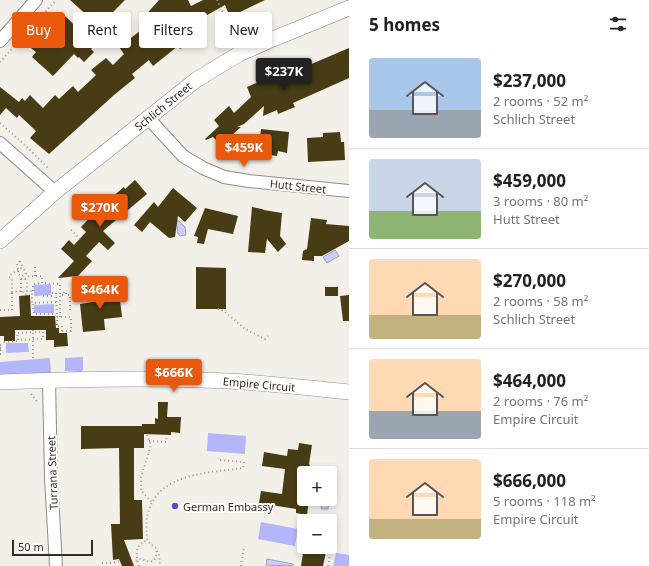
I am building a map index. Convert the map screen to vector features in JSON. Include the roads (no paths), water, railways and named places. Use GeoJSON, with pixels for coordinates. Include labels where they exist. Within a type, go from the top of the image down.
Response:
{"type":"FeatureCollection","features":[{"type":"Feature","properties":{"kind":"street"},"geometry":{"type":"LineString","coordinates":[[0,41],[36,0]]}},
{"type":"Feature","properties":{"kind":"street","name":"Schlich Street"},"geometry":{"type":"LineString","coordinates":[[0,241],[55,192],[149,119],[196,80],[239,54],[273,38],[349,8]]}},
{"type":"Feature","properties":{"kind":"street","name":"Hutt Street"},"geometry":{"type":"LineString","coordinates":[[149,119],[183,156],[204,168],[224,176],[249,181],[349,192]]}},
{"type":"Feature","properties":{"kind":"street"},"geometry":{"type":"LineString","coordinates":[[0,143],[55,192]]}},
{"type":"Feature","properties":{"kind":"street","name":"Empire Circuit"},"geometry":{"type":"LineString","coordinates":[[0,382],[112,378],[228,381],[349,392]]}},
{"type":"Feature","properties":{"kind":"street","name":"Turrana Street"},"geometry":{"type":"LineString","coordinates":[[49,380],[51,478],[56,566]]}},
{"type":"Feature","properties":{"kind":"place","name":"German Embassy"},"geometry":{"type":"Point","coordinates":[175,506]}}]}
